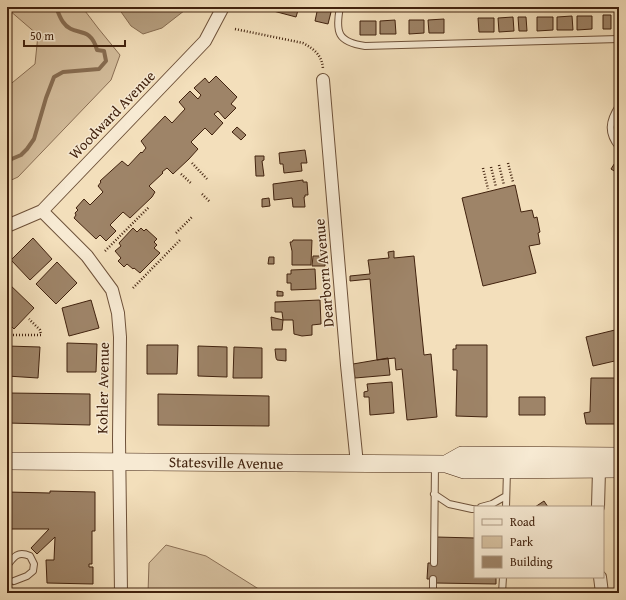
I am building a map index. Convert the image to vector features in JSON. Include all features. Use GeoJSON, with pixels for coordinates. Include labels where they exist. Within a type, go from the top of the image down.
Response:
{"type":"FeatureCollection","features":[{"type":"Feature","properties":{"kind":"main road","name":"Statesville Avenue"},"geometry":{"type":"LineString","coordinates":[[440,464],[462,455],[619,456]]}},
{"type":"Feature","properties":{"kind":"main road","name":"Statesville Avenue"},"geometry":{"type":"LineString","coordinates":[[7,461],[440,464],[464,470],[619,469]]}},
{"type":"Feature","properties":{"kind":"street","name":"Woodward Avenue"},"geometry":{"type":"LineString","coordinates":[[7,226],[42,211],[205,41],[223,7]]}},
{"type":"Feature","properties":{"kind":"street","name":"Dearborn Avenue"},"geometry":{"type":"LineString","coordinates":[[323,80],[347,365],[357,464]]}},
{"type":"Feature","properties":{"kind":"street","name":"Kohler Avenue"},"geometry":{"type":"LineString","coordinates":[[42,211],[87,256],[112,290],[118,313],[120,333],[119,462],[121,593]]}},
{"type":"Feature","properties":{"kind":"street"},"geometry":{"type":"LineString","coordinates":[[598,506],[599,470]]}},
{"type":"Feature","properties":{"kind":"street"},"geometry":{"type":"LineString","coordinates":[[600,578],[602,593]]}},
{"type":"Feature","properties":{"kind":"lane"},"geometry":{"type":"LineString","coordinates":[[340,7],[338,30],[344,40],[353,44],[365,46],[619,39]]}},
{"type":"Feature","properties":{"kind":"lane"},"geometry":{"type":"LineString","coordinates":[[619,106],[613,114],[610,127],[612,138],[619,147]]}},
{"type":"Feature","properties":{"kind":"lane"},"geometry":{"type":"LineString","coordinates":[[434,563],[434,494],[440,464]]}},
{"type":"Feature","properties":{"kind":"lane"},"geometry":{"type":"LineString","coordinates":[[506,506],[507,470]]}},
{"type":"Feature","properties":{"kind":"lane"},"geometry":{"type":"LineString","coordinates":[[434,494],[449,504],[474,508]]}},
{"type":"Feature","properties":{"kind":"lane"},"geometry":{"type":"LineString","coordinates":[[484,506],[492,504],[506,496]]}},
{"type":"Feature","properties":{"kind":"lane"},"geometry":{"type":"LineString","coordinates":[[7,566],[18,555],[24,554],[30,556],[34,564],[33,571],[27,576],[14,582]]}},
{"type":"Feature","properties":{"kind":"lane"},"geometry":{"type":"LineString","coordinates":[[502,593],[503,578]]}},
{"type":"Feature","properties":{"kind":"lane"},"geometry":{"type":"LineString","coordinates":[[433,579],[433,593]]}},
{"type":"Feature","properties":{"kind":"path"},"geometry":{"type":"LineString","coordinates":[[235,29],[303,43],[312,48],[320,56],[323,66],[323,80]]}},
{"type":"Feature","properties":{"kind":"path"},"geometry":{"type":"LineString","coordinates":[[192,163],[207,179]]}},
{"type":"Feature","properties":{"kind":"path"},"geometry":{"type":"LineString","coordinates":[[508,163],[513,182]]}},
{"type":"Feature","properties":{"kind":"path"},"geometry":{"type":"LineString","coordinates":[[498,165],[504,185]]}},
{"type":"Feature","properties":{"kind":"path"},"geometry":{"type":"LineString","coordinates":[[491,167],[496,187]]}},
{"type":"Feature","properties":{"kind":"path"},"geometry":{"type":"LineString","coordinates":[[483,168],[488,189]]}},
{"type":"Feature","properties":{"kind":"path"},"geometry":{"type":"LineString","coordinates":[[182,174],[192,184]]}},
{"type":"Feature","properties":{"kind":"path"},"geometry":{"type":"LineString","coordinates":[[202,194],[210,202]]}},
{"type":"Feature","properties":{"kind":"path"},"geometry":{"type":"LineString","coordinates":[[106,251],[149,207]]}},
{"type":"Feature","properties":{"kind":"path"},"geometry":{"type":"LineString","coordinates":[[176,233],[192,217]]}},
{"type":"Feature","properties":{"kind":"path"},"geometry":{"type":"LineString","coordinates":[[133,288],[181,239]]}},
{"type":"Feature","properties":{"kind":"path"},"geometry":{"type":"LineString","coordinates":[[7,335],[41,335],[40,330],[29,319]]}},
{"type":"Feature","properties":{"kind":"green space"},"geometry":{"type":"Polygon","coordinates":[[[9,7],[82,7],[120,55],[111,80],[18,177],[7,182],[7,87],[35,64],[38,35],[9,10],[9,7]]]}},
{"type":"Feature","properties":{"kind":"green space"},"geometry":{"type":"Polygon","coordinates":[[[166,545],[206,556],[265,593],[148,593],[149,563],[166,545]]]}},
{"type":"Feature","properties":{"kind":"shaded area"},"geometry":{"type":"Polygon","coordinates":[[[119,7],[189,7],[162,28],[143,34],[131,26],[119,7]]]}},
{"type":"Feature","properties":{"kind":"building"},"geometry":{"type":"Polygon","coordinates":[[[299,7],[296,17],[262,8],[299,7]]]}},
{"type":"Feature","properties":{"kind":"building"},"geometry":{"type":"Polygon","coordinates":[[[318,7],[332,8],[328,24],[315,21],[318,7]]]}},
{"type":"Feature","properties":{"kind":"building"},"geometry":{"type":"Polygon","coordinates":[[[603,15],[611,15],[611,29],[603,29],[603,15]]]}},
{"type":"Feature","properties":{"kind":"building"},"geometry":{"type":"Polygon","coordinates":[[[616,15],[619,15],[619,29],[616,29],[616,15]]]}},
{"type":"Feature","properties":{"kind":"building"},"geometry":{"type":"Polygon","coordinates":[[[572,16],[573,30],[557,30],[557,17],[572,16]]]}},
{"type":"Feature","properties":{"kind":"building"},"geometry":{"type":"Polygon","coordinates":[[[577,16],[592,16],[592,29],[577,30],[577,16]]]}},
{"type":"Feature","properties":{"kind":"building"},"geometry":{"type":"Polygon","coordinates":[[[513,17],[514,31],[499,32],[498,18],[513,17]]]}},
{"type":"Feature","properties":{"kind":"building"},"geometry":{"type":"Polygon","coordinates":[[[518,17],[526,17],[527,31],[519,31],[518,17]]]}},
{"type":"Feature","properties":{"kind":"building"},"geometry":{"type":"Polygon","coordinates":[[[537,17],[553,17],[553,30],[537,31],[537,17]]]}},
{"type":"Feature","properties":{"kind":"building"},"geometry":{"type":"Polygon","coordinates":[[[478,18],[494,18],[494,32],[479,32],[478,18]]]}},
{"type":"Feature","properties":{"kind":"building"},"geometry":{"type":"Polygon","coordinates":[[[444,19],[444,33],[429,33],[428,20],[444,19]]]}},
{"type":"Feature","properties":{"kind":"building"},"geometry":{"type":"Polygon","coordinates":[[[395,20],[396,34],[380,34],[380,21],[395,20]]]}},
{"type":"Feature","properties":{"kind":"building"},"geometry":{"type":"Polygon","coordinates":[[[409,20],[424,20],[424,33],[409,34],[409,20]]]}},
{"type":"Feature","properties":{"kind":"building"},"geometry":{"type":"Polygon","coordinates":[[[360,21],[376,21],[376,35],[360,35],[360,21]]]}},
{"type":"Feature","properties":{"kind":"building"},"geometry":{"type":"Polygon","coordinates":[[[216,76],[237,97],[231,104],[236,108],[225,119],[218,111],[214,114],[223,123],[212,135],[205,128],[191,142],[198,149],[189,159],[173,174],[167,168],[149,186],[155,192],[152,197],[130,218],[123,212],[110,225],[116,231],[106,241],[100,235],[96,239],[74,218],[76,215],[75,213],[78,210],[76,208],[84,199],[90,205],[103,192],[98,186],[101,182],[100,181],[122,161],[128,166],[146,148],[141,141],[165,116],[172,123],[185,109],[179,102],[190,91],[198,99],[201,95],[194,88],[205,78],[209,83],[216,76]]]}},
{"type":"Feature","properties":{"kind":"building"},"geometry":{"type":"Polygon","coordinates":[[[237,127],[246,135],[241,140],[232,132],[237,127]]]}},
{"type":"Feature","properties":{"kind":"building"},"geometry":{"type":"Polygon","coordinates":[[[305,150],[307,163],[301,163],[302,171],[284,173],[283,164],[280,164],[279,153],[305,150]]]}},
{"type":"Feature","properties":{"kind":"building"},"geometry":{"type":"Polygon","coordinates":[[[255,156],[264,156],[264,160],[262,161],[264,176],[256,176],[255,156]]]}},
{"type":"Feature","properties":{"kind":"building"},"geometry":{"type":"Polygon","coordinates":[[[619,158],[619,174],[611,169],[619,158]]]}},
{"type":"Feature","properties":{"kind":"building"},"geometry":{"type":"Polygon","coordinates":[[[303,180],[303,182],[307,182],[308,195],[305,195],[304,197],[305,207],[293,207],[292,198],[274,200],[273,184],[303,180]]]}},
{"type":"Feature","properties":{"kind":"building"},"geometry":{"type":"Polygon","coordinates":[[[515,185],[521,212],[532,210],[534,218],[537,217],[540,232],[538,233],[540,244],[529,246],[536,273],[483,286],[462,198],[515,185]]]}},
{"type":"Feature","properties":{"kind":"building"},"geometry":{"type":"Polygon","coordinates":[[[269,198],[270,206],[262,207],[262,199],[269,198]]]}},
{"type":"Feature","properties":{"kind":"building"},"geometry":{"type":"Polygon","coordinates":[[[133,228],[137,232],[141,228],[144,231],[146,229],[157,239],[154,242],[157,245],[154,248],[160,253],[140,273],[127,264],[124,267],[118,261],[121,258],[115,251],[121,246],[119,243],[133,228]]]}},
{"type":"Feature","properties":{"kind":"building"},"geometry":{"type":"Polygon","coordinates":[[[33,238],[52,259],[30,280],[11,260],[33,238]]]}},
{"type":"Feature","properties":{"kind":"building"},"geometry":{"type":"Polygon","coordinates":[[[293,240],[312,240],[311,265],[292,265],[292,251],[290,242],[293,240]]]}},
{"type":"Feature","properties":{"kind":"building"},"geometry":{"type":"Polygon","coordinates":[[[394,251],[394,258],[414,256],[424,355],[431,354],[437,417],[407,420],[402,369],[396,370],[395,358],[377,360],[370,279],[350,281],[350,276],[370,274],[368,260],[389,258],[388,252],[394,251]]]}},
{"type":"Feature","properties":{"kind":"building"},"geometry":{"type":"Polygon","coordinates":[[[313,256],[325,256],[325,266],[312,266],[313,256]]]}},
{"type":"Feature","properties":{"kind":"building"},"geometry":{"type":"Polygon","coordinates":[[[269,257],[274,257],[274,264],[268,264],[269,257]]]}},
{"type":"Feature","properties":{"kind":"building"},"geometry":{"type":"Polygon","coordinates":[[[57,262],[77,283],[56,304],[36,284],[57,262]]]}},
{"type":"Feature","properties":{"kind":"building"},"geometry":{"type":"Polygon","coordinates":[[[315,269],[316,289],[291,290],[291,283],[287,283],[287,274],[291,274],[291,270],[315,269]]]}},
{"type":"Feature","properties":{"kind":"building"},"geometry":{"type":"Polygon","coordinates":[[[7,282],[34,308],[14,329],[7,322],[7,282]]]}},
{"type":"Feature","properties":{"kind":"building"},"geometry":{"type":"Polygon","coordinates":[[[277,291],[283,292],[283,296],[277,296],[277,291]]]}},
{"type":"Feature","properties":{"kind":"building"},"geometry":{"type":"Polygon","coordinates":[[[91,300],[99,328],[69,336],[62,308],[91,300]]]}},
{"type":"Feature","properties":{"kind":"building"},"geometry":{"type":"Polygon","coordinates":[[[320,300],[321,324],[312,325],[312,335],[302,336],[294,334],[293,320],[283,320],[282,312],[275,312],[275,302],[320,300]]]}},
{"type":"Feature","properties":{"kind":"building"},"geometry":{"type":"Polygon","coordinates":[[[271,317],[283,320],[282,330],[272,330],[271,317]]]}},
{"type":"Feature","properties":{"kind":"building"},"geometry":{"type":"Polygon","coordinates":[[[615,330],[619,348],[619,360],[593,366],[586,337],[615,330]]]}},
{"type":"Feature","properties":{"kind":"building"},"geometry":{"type":"Polygon","coordinates":[[[67,343],[97,344],[96,372],[67,372],[67,343]]]}},
{"type":"Feature","properties":{"kind":"building"},"geometry":{"type":"Polygon","coordinates":[[[147,345],[178,345],[177,374],[147,374],[147,345]]]}},
{"type":"Feature","properties":{"kind":"building"},"geometry":{"type":"Polygon","coordinates":[[[456,345],[487,345],[487,417],[456,416],[457,370],[453,370],[453,349],[456,349],[456,345]]]}},
{"type":"Feature","properties":{"kind":"building"},"geometry":{"type":"Polygon","coordinates":[[[7,346],[40,347],[38,378],[7,376],[7,346]]]}},
{"type":"Feature","properties":{"kind":"building"},"geometry":{"type":"Polygon","coordinates":[[[198,346],[227,347],[227,377],[198,376],[198,346]]]}},
{"type":"Feature","properties":{"kind":"building"},"geometry":{"type":"Polygon","coordinates":[[[234,347],[262,348],[262,378],[233,378],[234,347]]]}},
{"type":"Feature","properties":{"kind":"building"},"geometry":{"type":"Polygon","coordinates":[[[275,349],[286,349],[286,361],[277,360],[275,349]]]}},
{"type":"Feature","properties":{"kind":"building"},"geometry":{"type":"Polygon","coordinates":[[[388,358],[390,375],[355,378],[353,364],[388,358]]]}},
{"type":"Feature","properties":{"kind":"building"},"geometry":{"type":"Polygon","coordinates":[[[591,378],[619,378],[619,424],[586,424],[584,413],[590,412],[591,378]]]}},
{"type":"Feature","properties":{"kind":"building"},"geometry":{"type":"Polygon","coordinates":[[[392,382],[394,413],[370,415],[369,397],[364,397],[364,392],[368,391],[367,384],[392,382]]]}},
{"type":"Feature","properties":{"kind":"building"},"geometry":{"type":"Polygon","coordinates":[[[8,393],[90,394],[90,425],[7,423],[8,393]]]}},
{"type":"Feature","properties":{"kind":"building"},"geometry":{"type":"Polygon","coordinates":[[[158,394],[269,396],[269,426],[158,425],[158,394]]]}},
{"type":"Feature","properties":{"kind":"building"},"geometry":{"type":"Polygon","coordinates":[[[519,397],[545,397],[545,415],[519,415],[519,397]]]}},
{"type":"Feature","properties":{"kind":"building"},"geometry":{"type":"Polygon","coordinates":[[[50,491],[95,492],[95,531],[92,531],[92,564],[89,564],[89,567],[93,567],[93,584],[47,583],[46,560],[54,560],[55,537],[37,554],[31,548],[49,529],[7,529],[7,492],[50,493],[50,491]]]}},
{"type":"Feature","properties":{"kind":"building"},"geometry":{"type":"Polygon","coordinates":[[[544,501],[547,506],[536,506],[544,501]]]}},
{"type":"Feature","properties":{"kind":"building"},"geometry":{"type":"Polygon","coordinates":[[[436,537],[474,538],[474,578],[496,578],[496,584],[435,583],[435,579],[427,579],[428,563],[435,563],[436,537]]]}},
{"type":"Feature","properties":{"kind":"waterway"},"geometry":{"type":"LineString","coordinates":[[7,161],[21,155],[34,139],[54,77],[63,72],[99,69],[106,61],[104,51],[97,50],[90,37],[67,27],[59,15],[56,7]]}}]}
